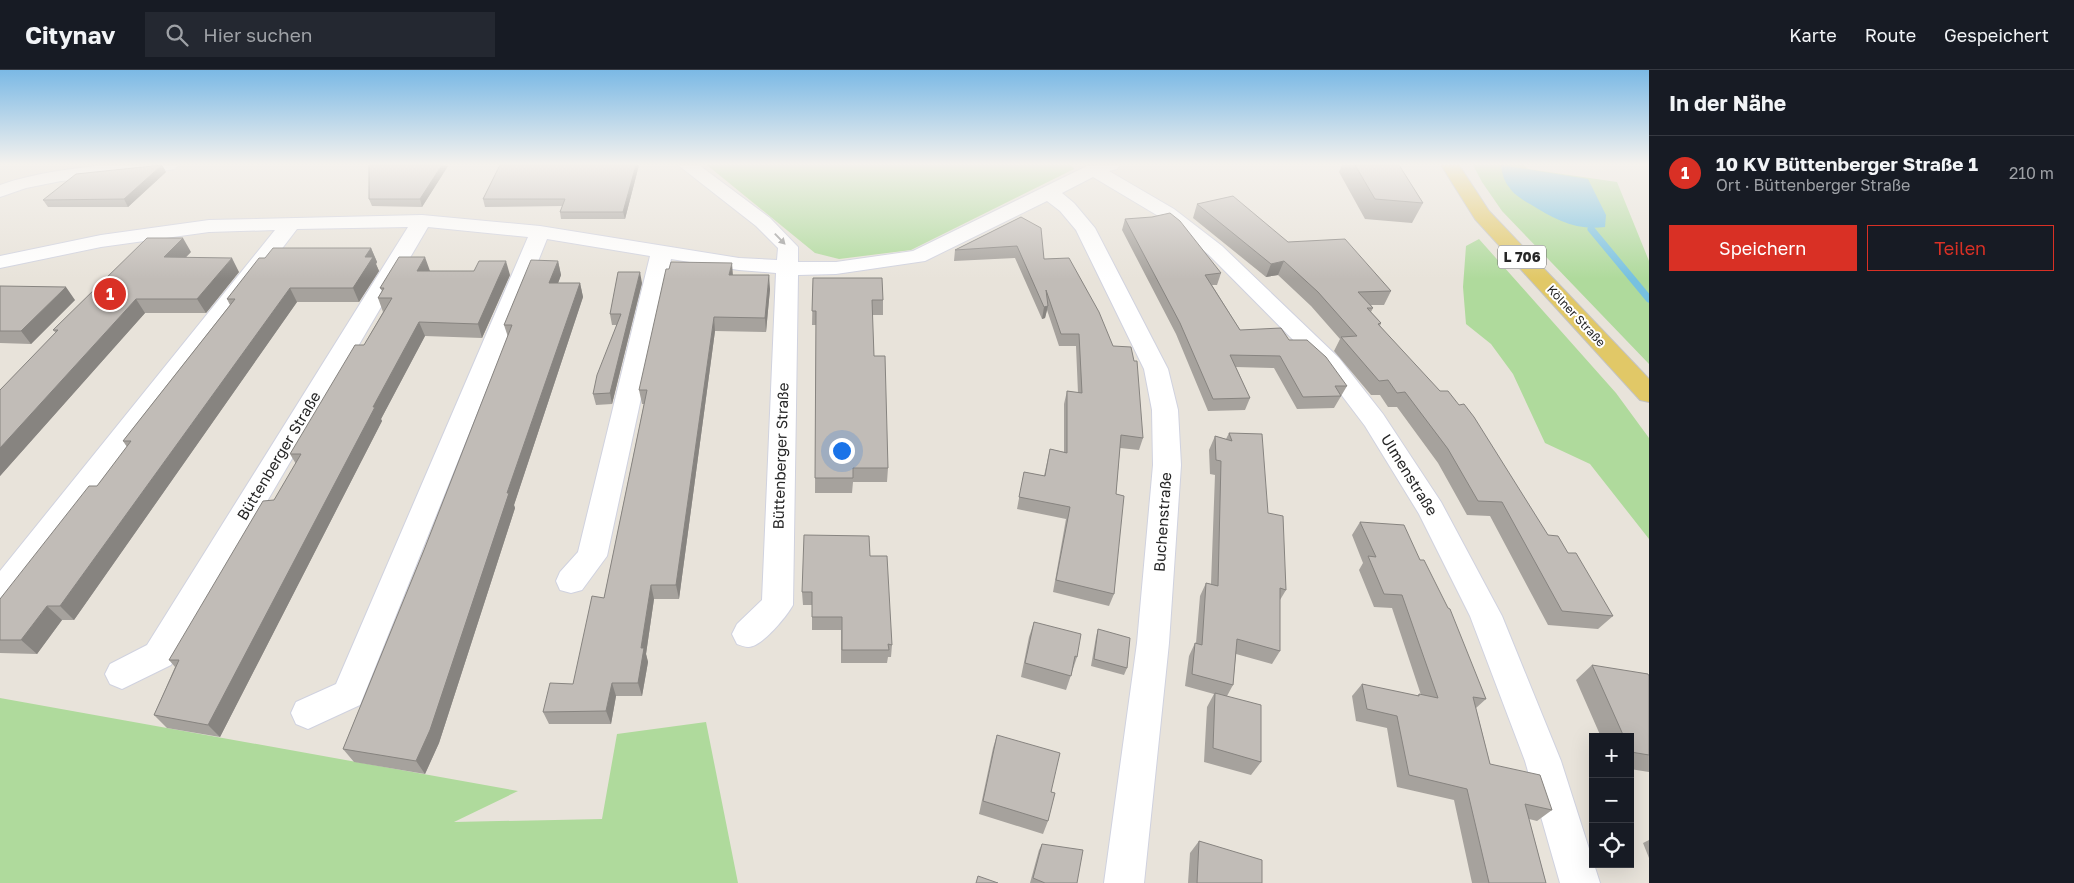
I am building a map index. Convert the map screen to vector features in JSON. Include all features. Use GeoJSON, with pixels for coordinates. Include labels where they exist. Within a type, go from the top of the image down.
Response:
{"type":"FeatureCollection","features":[{"type":"Feature","properties":{"kind":"main road","name":"Kölner Straße"},"geometry":{"type":"LineString","coordinates":[[1474,203],[1482,215],[1649,394]]}},
{"type":"Feature","properties":{"kind":"street","name":"Büttenberger Straße"},"geometry":{"type":"LineString","coordinates":[[738,203],[764,222],[788,247],[777,605],[748,634]]}},
{"type":"Feature","properties":{"kind":"street"},"geometry":{"type":"LineString","coordinates":[[0,262],[72,246],[209,226],[292,222],[422,222],[540,232],[739,264],[836,268],[918,257],[1029,203]]}},
{"type":"Feature","properties":{"kind":"street","name":"Buchenstraße"},"geometry":{"type":"LineString","coordinates":[[1062,203],[1085,228],[1156,370],[1165,410],[1167,466],[1154,634],[1124,883]]}},
{"type":"Feature","properties":{"kind":"street","name":"Ulmenstraße"},"geometry":{"type":"LineString","coordinates":[[1152,203],[1214,250],[1330,363],[1374,420],[1431,510],[1486,616],[1543,761],[1580,883]]}},
{"type":"Feature","properties":{"kind":"street"},"geometry":{"type":"LineString","coordinates":[[0,593],[292,222]]}},
{"type":"Feature","properties":{"kind":"street","name":"Büttenberger Straße"},"geometry":{"type":"LineString","coordinates":[[122,674],[159,655],[422,222]]}},
{"type":"Feature","properties":{"kind":"street"},"geometry":{"type":"LineString","coordinates":[[308,713],[348,694],[540,232]]}},
{"type":"Feature","properties":{"kind":"street"},"geometry":{"type":"LineString","coordinates":[[129,260],[155,233]]}},
{"type":"Feature","properties":{"kind":"street"},"geometry":{"type":"LineString","coordinates":[[571,581],[592,556],[662,251]]}},
{"type":"Feature","properties":{"kind":"green space"},"geometry":{"type":"Polygon","coordinates":[[[754,203],[1006,203],[911,250],[839,259],[815,253],[754,203]]]}},
{"type":"Feature","properties":{"kind":"green space"},"geometry":{"type":"Polygon","coordinates":[[[1496,203],[1625,203],[1649,261],[1649,364],[1502,211],[1496,203]]]}},
{"type":"Feature","properties":{"kind":"green space"},"geometry":{"type":"Polygon","coordinates":[[[1479,239],[1616,393],[1649,438],[1649,539],[1590,464],[1545,443],[1513,374],[1491,344],[1466,324],[1463,287],[1466,246],[1479,239]]]}},
{"type":"Feature","properties":{"kind":"green space"},"geometry":{"type":"Polygon","coordinates":[[[0,698],[518,791],[454,822],[602,819],[617,734],[706,722],[738,883],[0,883],[0,698]]]}},
{"type":"Feature","properties":{"kind":"water"},"geometry":{"type":"Polygon","coordinates":[[[1528,203],[1600,203],[1606,215],[1605,227],[1584,227],[1566,223],[1528,203]]]}},
{"type":"Feature","properties":{"kind":"building"},"geometry":{"type":"Polygon","coordinates":[[[563,203],[626,203],[623,212],[560,212],[563,203]]]}},
{"type":"Feature","properties":{"kind":"building"},"geometry":{"type":"Polygon","coordinates":[[[1241,203],[1288,242],[1345,239],[1391,291],[1358,292],[1373,308],[1367,308],[1381,323],[1378,324],[1440,391],[1448,391],[1459,405],[1464,404],[1548,535],[1558,536],[1568,553],[1576,553],[1613,616],[1562,611],[1502,502],[1478,501],[1448,449],[1405,392],[1397,393],[1388,380],[1379,381],[1341,337],[1357,336],[1318,292],[1284,261],[1271,264],[1197,204],[1241,203]]]}},
{"type":"Feature","properties":{"kind":"building"},"geometry":{"type":"Polygon","coordinates":[[[1170,213],[1180,221],[1221,273],[1205,275],[1240,330],[1281,328],[1289,340],[1307,340],[1326,357],[1347,386],[1335,386],[1341,396],[1303,397],[1280,356],[1230,355],[1250,398],[1213,399],[1180,323],[1125,219],[1152,217],[1170,213]]]}},
{"type":"Feature","properties":{"kind":"building"},"geometry":{"type":"Polygon","coordinates":[[[1021,217],[1041,228],[1044,259],[1069,258],[1099,312],[1113,346],[1131,347],[1134,361],[1137,361],[1143,438],[1121,435],[1116,494],[1124,496],[1114,594],[1056,580],[1070,507],[1019,497],[1024,472],[1045,476],[1050,449],[1067,453],[1067,391],[1082,393],[1079,334],[1061,334],[1046,290],[1048,306],[1044,307],[1017,246],[955,250],[1021,217]]]}},
{"type":"Feature","properties":{"kind":"building"},"geometry":{"type":"Polygon","coordinates":[[[147,238],[183,238],[164,257],[232,258],[197,299],[136,299],[0,448],[0,390],[58,330],[53,330],[147,238]]]}},
{"type":"Feature","properties":{"kind":"building"},"geometry":{"type":"Polygon","coordinates":[[[273,248],[371,248],[365,257],[373,257],[353,288],[290,288],[60,606],[47,606],[21,640],[0,640],[0,599],[89,486],[97,486],[131,441],[123,441],[235,299],[227,299],[259,258],[265,258],[273,248]]]}},
{"type":"Feature","properties":{"kind":"building"},"geometry":{"type":"Polygon","coordinates":[[[399,257],[425,257],[417,271],[474,271],[479,261],[506,261],[478,324],[419,322],[208,725],[154,715],[179,660],[169,660],[263,501],[274,500],[301,454],[290,454],[355,345],[364,345],[392,298],[378,298],[384,288],[380,288],[399,257]]]}},
{"type":"Feature","properties":{"kind":"building"},"geometry":{"type":"Polygon","coordinates":[[[531,260],[558,261],[549,283],[580,283],[507,493],[509,493],[430,730],[416,761],[343,749],[424,550],[512,325],[504,325],[531,260]]]}},
{"type":"Feature","properties":{"kind":"building"},"geometry":{"type":"Polygon","coordinates":[[[671,262],[732,263],[729,275],[769,275],[765,318],[714,317],[676,585],[651,585],[641,648],[644,648],[638,683],[612,683],[606,711],[543,712],[550,683],[573,684],[592,596],[604,598],[647,390],[639,390],[666,269],[669,269],[671,262]]]}},
{"type":"Feature","properties":{"kind":"building"},"geometry":{"type":"Polygon","coordinates":[[[618,272],[640,272],[610,393],[593,394],[597,375],[621,314],[610,314],[618,272]]]}},
{"type":"Feature","properties":{"kind":"building"},"geometry":{"type":"Polygon","coordinates":[[[813,278],[882,278],[883,300],[872,300],[874,356],[885,356],[888,468],[853,468],[853,478],[815,478],[816,311],[812,311],[813,278]]]}},
{"type":"Feature","properties":{"kind":"building"},"geometry":{"type":"Polygon","coordinates":[[[0,286],[66,287],[21,331],[0,331],[0,286]]]}},
{"type":"Feature","properties":{"kind":"building"},"geometry":{"type":"Polygon","coordinates":[[[1229,433],[1262,434],[1268,513],[1283,516],[1286,590],[1280,588],[1280,651],[1237,639],[1233,685],[1192,674],[1195,643],[1202,645],[1206,583],[1218,586],[1221,461],[1216,460],[1215,436],[1232,441],[1229,433]]]}},
{"type":"Feature","properties":{"kind":"building"},"geometry":{"type":"Polygon","coordinates":[[[1360,522],[1404,525],[1420,560],[1424,560],[1450,609],[1486,699],[1473,697],[1490,764],[1540,775],[1552,810],[1525,804],[1546,883],[1489,883],[1467,789],[1409,775],[1397,716],[1367,709],[1362,684],[1438,698],[1402,595],[1384,594],[1368,556],[1376,557],[1360,522]]]}},
{"type":"Feature","properties":{"kind":"building"},"geometry":{"type":"Polygon","coordinates":[[[804,535],[869,536],[870,556],[887,556],[892,645],[888,644],[889,650],[842,650],[842,617],[812,617],[812,592],[802,592],[804,535]]]}},
{"type":"Feature","properties":{"kind":"building"},"geometry":{"type":"Polygon","coordinates":[[[1034,622],[1081,634],[1071,676],[1025,663],[1034,622]]]}},
{"type":"Feature","properties":{"kind":"building"},"geometry":{"type":"Polygon","coordinates":[[[1098,629],[1130,638],[1127,668],[1094,659],[1098,629]]]}},
{"type":"Feature","properties":{"kind":"building"},"geometry":{"type":"Polygon","coordinates":[[[1592,665],[1648,674],[1649,676],[1649,755],[1634,752],[1634,733],[1622,733],[1592,665]]]}},
{"type":"Feature","properties":{"kind":"building"},"geometry":{"type":"Polygon","coordinates":[[[1215,693],[1261,705],[1261,762],[1213,748],[1215,693]]]}},
{"type":"Feature","properties":{"kind":"building"},"geometry":{"type":"Polygon","coordinates":[[[997,735],[1060,753],[1051,792],[1055,793],[1048,821],[983,801],[997,735]]]}},
{"type":"Feature","properties":{"kind":"building"},"geometry":{"type":"Polygon","coordinates":[[[1199,841],[1262,860],[1262,883],[1197,883],[1199,841]]]}},
{"type":"Feature","properties":{"kind":"building"},"geometry":{"type":"Polygon","coordinates":[[[1042,844],[1083,850],[1077,883],[1045,883],[1033,878],[1042,844]]]}},
{"type":"Feature","properties":{"kind":"building"},"geometry":{"type":"Polygon","coordinates":[[[978,876],[998,883],[976,883],[978,876]]]}},
{"type":"Feature","properties":{"kind":"waterway"},"geometry":{"type":"LineString","coordinates":[[1591,229],[1649,299]]}},
{"type":"Feature","properties":{"kind":"place","name":"10 KV Büttenberger Straße 1"},"geometry":{"type":"Point","coordinates":[110,294]}}]}
